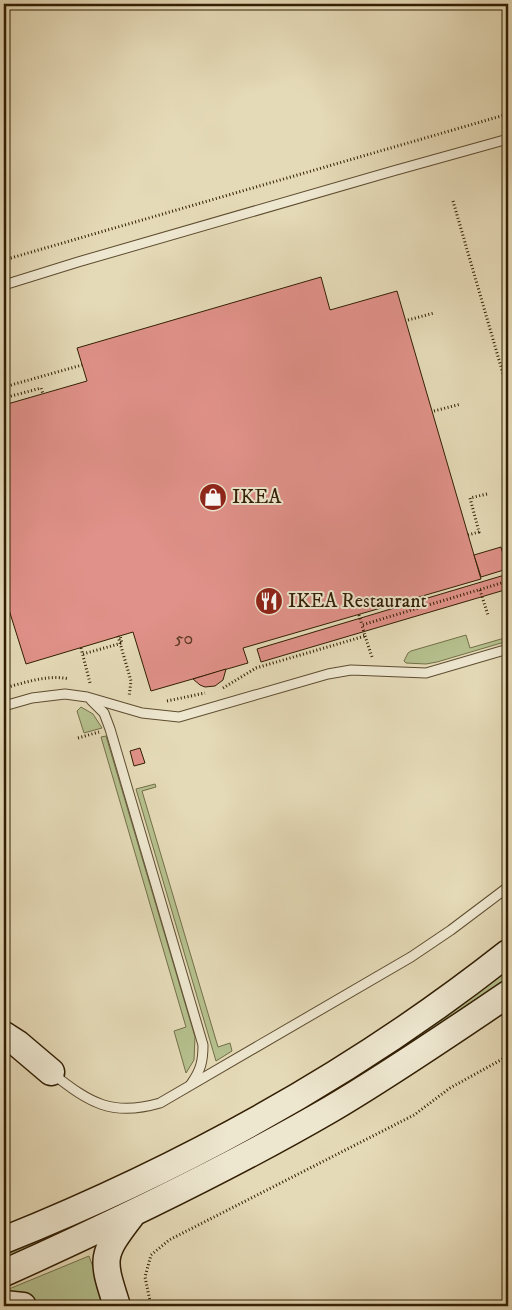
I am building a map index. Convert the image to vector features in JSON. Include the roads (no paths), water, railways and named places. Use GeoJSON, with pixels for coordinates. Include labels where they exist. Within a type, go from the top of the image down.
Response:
{"type":"FeatureCollection","features":[{"type":"Feature","properties":{"kind":"main road"},"geometry":{"type":"LineString","coordinates":[[4,1240],[143,1180],[314,1087],[400,1033],[477,978],[508,953]]}},
{"type":"Feature","properties":{"kind":"main road"},"geometry":{"type":"LineString","coordinates":[[4,1273],[133,1214],[330,1109],[419,1054],[508,994]]}},
{"type":"Feature","properties":{"kind":"main road"},"geometry":{"type":"LineString","coordinates":[[4,1035],[18,1044],[51,1072]]}},
{"type":"Feature","properties":{"kind":"main road"},"geometry":{"type":"LineString","coordinates":[[4,1059],[14,1059],[51,1072]]}},
{"type":"Feature","properties":{"kind":"main road"},"geometry":{"type":"LineString","coordinates":[[4,1220],[65,1214]]}},
{"type":"Feature","properties":{"kind":"main road"},"geometry":{"type":"LineString","coordinates":[[117,1306],[105,1265],[110,1246],[133,1214]]}},
{"type":"Feature","properties":{"kind":"main road"},"geometry":{"type":"LineString","coordinates":[[4,1304],[24,1306]]}},
{"type":"Feature","properties":{"kind":"lane"},"geometry":{"type":"LineString","coordinates":[[4,285],[78,262],[508,139]]}},
{"type":"Feature","properties":{"kind":"lane"},"geometry":{"type":"LineString","coordinates":[[4,706],[32,698],[65,694],[87,697],[142,714],[179,717],[328,674],[351,670],[426,673],[508,649]]}},
{"type":"Feature","properties":{"kind":"lane"},"geometry":{"type":"LineString","coordinates":[[87,697],[96,703],[104,713],[110,729],[203,1045],[202,1068],[189,1087]]}},
{"type":"Feature","properties":{"kind":"lane"},"geometry":{"type":"LineString","coordinates":[[51,1072],[74,1090],[106,1106],[123,1109],[141,1108],[160,1103],[411,957],[451,930],[508,886]]}},
{"type":"Feature","properties":{"kind":"place","name":"IKEA"},"geometry":{"type":"Point","coordinates":[213,497]}},
{"type":"Feature","properties":{"kind":"place","name":"IKEA Restaurant"},"geometry":{"type":"Point","coordinates":[269,601]}}]}
